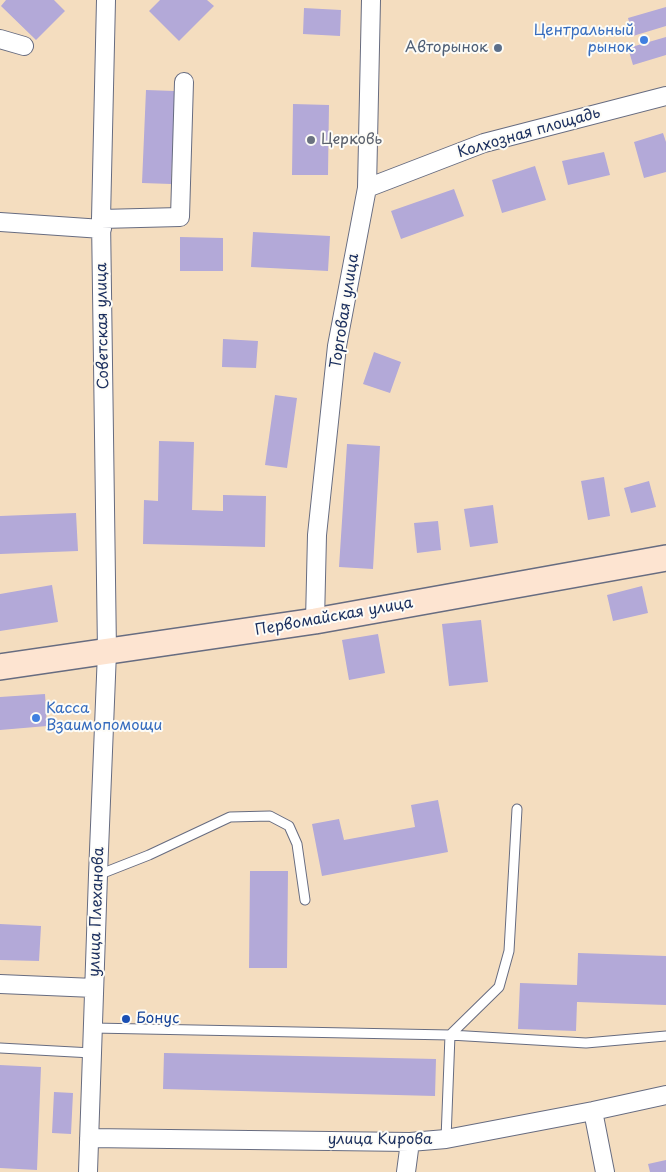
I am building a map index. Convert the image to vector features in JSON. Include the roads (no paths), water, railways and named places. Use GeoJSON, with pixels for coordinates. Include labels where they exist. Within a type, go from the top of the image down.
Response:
{"type":"FeatureCollection","features":[{"type":"Feature","properties":{"kind":"main road","name":"Первомайская улица"},"geometry":{"type":"LineString","coordinates":[[0,667],[315,621],[666,558]]}},
{"type":"Feature","properties":{"kind":"street","name":"Советская улица"},"geometry":{"type":"LineString","coordinates":[[106,0],[102,224],[107,652]]}},
{"type":"Feature","properties":{"kind":"street","name":"Торговая улица"},"geometry":{"type":"LineString","coordinates":[[315,621],[317,535],[338,346],[367,188],[371,0]]}},
{"type":"Feature","properties":{"kind":"street"},"geometry":{"type":"LineString","coordinates":[[0,39],[24,46]]}},
{"type":"Feature","properties":{"kind":"street"},"geometry":{"type":"LineString","coordinates":[[0,222],[102,224],[180,217],[184,82]]}},
{"type":"Feature","properties":{"kind":"street","name":"Колхозная площадь"},"geometry":{"type":"LineString","coordinates":[[367,188],[484,143],[666,96]]}},
{"type":"Feature","properties":{"kind":"street","name":"улица Плеханова"},"geometry":{"type":"LineString","coordinates":[[88,1172],[107,652]]}},
{"type":"Feature","properties":{"kind":"street"},"geometry":{"type":"LineString","coordinates":[[0,984],[94,988]]}},
{"type":"Feature","properties":{"kind":"street","name":"улица Кирова"},"geometry":{"type":"LineString","coordinates":[[89,1138],[410,1142],[446,1139],[666,1095]]}},
{"type":"Feature","properties":{"kind":"street"},"geometry":{"type":"LineString","coordinates":[[593,1111],[605,1172]]}},
{"type":"Feature","properties":{"kind":"street"},"geometry":{"type":"LineString","coordinates":[[406,1172],[410,1142]]}},
{"type":"Feature","properties":{"kind":"lane"},"geometry":{"type":"LineString","coordinates":[[446,1139],[450,1035],[499,987],[509,952],[517,809]]}},
{"type":"Feature","properties":{"kind":"lane"},"geometry":{"type":"LineString","coordinates":[[98,875],[149,855],[230,818],[270,816],[289,826],[297,844],[305,900]]}},
{"type":"Feature","properties":{"kind":"lane"},"geometry":{"type":"LineString","coordinates":[[93,1028],[450,1035],[586,1044],[666,1036]]}},
{"type":"Feature","properties":{"kind":"lane"},"geometry":{"type":"LineString","coordinates":[[0,1048],[92,1053]]}},
{"type":"Feature","properties":{"kind":"place","name":"Центральный рынок"},"geometry":{"type":"Point","coordinates":[644,40]}},
{"type":"Feature","properties":{"kind":"place","name":"Авторынок"},"geometry":{"type":"Point","coordinates":[498,48]}},
{"type":"Feature","properties":{"kind":"place","name":"Церковь"},"geometry":{"type":"Point","coordinates":[311,140]}},
{"type":"Feature","properties":{"kind":"place","name":"Касса Взаимопомощи"},"geometry":{"type":"Point","coordinates":[36,718]}},
{"type":"Feature","properties":{"kind":"place","name":"Бонус"},"geometry":{"type":"Point","coordinates":[126,1019]}}]}
